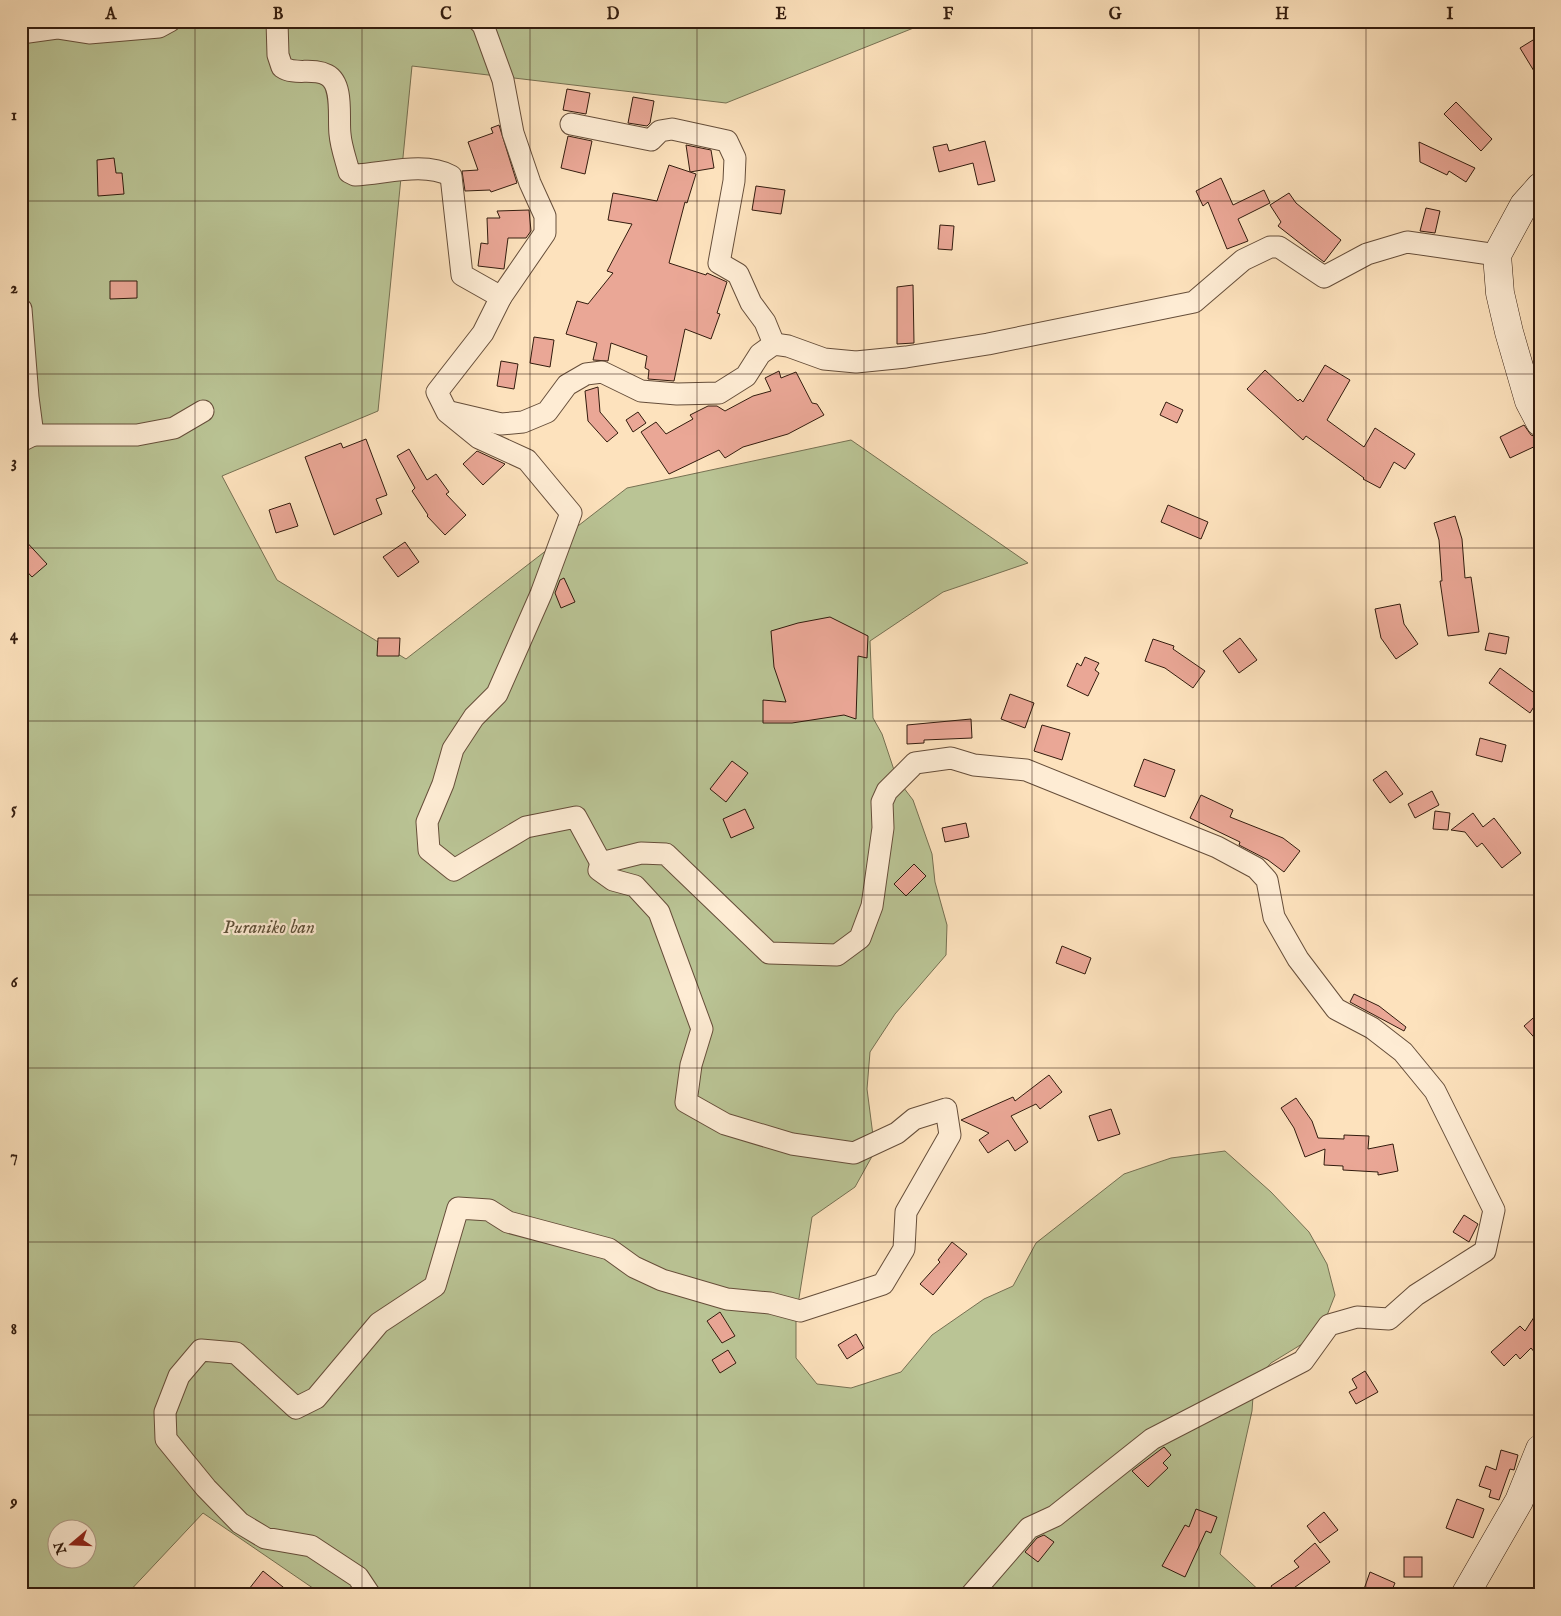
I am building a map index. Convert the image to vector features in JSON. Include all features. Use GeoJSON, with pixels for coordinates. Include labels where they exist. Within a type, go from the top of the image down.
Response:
{"type":"FeatureCollection","features":[{"type":"Feature","properties":{"kind":"street"},"geometry":{"type":"LineString","coordinates":[[21,33],[57,28],[89,33],[159,27],[170,21]]}},
{"type":"Feature","properties":{"kind":"street"},"geometry":{"type":"LineString","coordinates":[[277,21],[278,55],[282,67],[288,71],[311,70],[327,75],[334,80],[338,94],[340,135],[349,172],[355,175],[409,170],[440,170],[451,176],[462,275],[501,297]]}},
{"type":"Feature","properties":{"kind":"street"},"geometry":{"type":"LineString","coordinates":[[370,1595],[358,1577],[311,1546],[265,1538],[240,1523],[206,1488],[166,1439],[165,1412],[179,1376],[201,1350],[236,1353],[296,1408],[316,1398],[379,1323],[435,1286],[458,1208],[489,1210],[508,1222],[610,1249],[634,1267],[662,1280],[687,1286],[700,1292],[728,1299],[770,1303],[800,1311],[883,1284],[904,1249],[906,1212],[950,1135],[946,1109],[914,1119],[897,1133],[854,1153],[792,1144],[725,1124],[686,1102],[690,1065],[702,1028],[660,912],[635,886],[613,880],[599,870],[601,863],[576,817],[526,827],[454,870],[429,850],[427,822],[443,784],[453,749],[474,717],[497,694],[541,594],[571,513],[527,460],[480,438],[447,412],[437,392],[482,333],[501,297],[545,233],[545,216],[530,183],[513,133],[504,80],[483,25],[479,21]]}},
{"type":"Feature","properties":{"kind":"street"},"geometry":{"type":"LineString","coordinates":[[570,124],[651,140],[660,131],[672,129],[727,141],[735,158],[734,181],[719,263],[738,274],[751,303],[765,322],[774,344]]}},
{"type":"Feature","properties":{"kind":"street"},"geometry":{"type":"LineString","coordinates":[[1540,187],[1524,205],[1497,255],[1500,293],[1509,332],[1528,401],[1540,422]]}},
{"type":"Feature","properties":{"kind":"street"},"geometry":{"type":"LineString","coordinates":[[447,412],[468,415],[501,424],[523,422],[547,412],[567,385],[586,374],[602,372],[641,391],[677,394],[719,393],[746,376],[760,354],[774,344],[788,346],[824,359],[856,362],[906,357],[988,344],[1194,302],[1244,260],[1270,246],[1278,247],[1324,277],[1367,254],[1407,242],[1497,255]]}},
{"type":"Feature","properties":{"kind":"street"},"geometry":{"type":"LineString","coordinates":[[21,309],[28,397],[27,438],[136,435],[174,428],[202,411]]}},
{"type":"Feature","properties":{"kind":"street"},"geometry":{"type":"LineString","coordinates":[[601,863],[642,852],[666,854],[769,953],[837,955],[860,938],[872,906],[883,828],[882,802],[887,791],[897,779],[915,763],[951,758],[974,765],[1026,770],[1217,847],[1256,868],[1267,880],[1274,917],[1288,942],[1298,959],[1336,1009],[1372,1028],[1403,1052],[1435,1091],[1494,1210],[1485,1251],[1416,1295],[1389,1318],[1356,1317],[1329,1325],[1303,1361],[1152,1439],[1055,1516],[1029,1528],[971,1595]]}},
{"type":"Feature","properties":{"kind":"street"},"geometry":{"type":"LineString","coordinates":[[1464,1595],[1519,1501],[1540,1449]]}},
{"type":"Feature","properties":{"kind":"green space","name":"Puraniko ban"},"geometry":{"type":"Polygon","coordinates":[[[21,21],[931,21],[726,103],[412,66],[378,411],[222,476],[277,580],[406,659],[627,488],[851,440],[1028,563],[943,592],[870,641],[873,718],[882,734],[897,779],[913,800],[932,854],[935,882],[947,925],[946,955],[895,1014],[870,1052],[867,1089],[875,1151],[855,1187],[812,1217],[796,1317],[796,1358],[817,1384],[851,1388],[901,1372],[932,1335],[984,1299],[1013,1286],[1036,1243],[1124,1174],[1171,1158],[1225,1151],[1271,1192],[1309,1232],[1327,1264],[1335,1295],[1320,1333],[1271,1363],[1254,1382],[1252,1411],[1220,1554],[1264,1595],[323,1595],[203,1513],[126,1595],[21,1595],[21,21]]]}},
{"type":"Feature","properties":{"kind":"building"},"geometry":{"type":"Polygon","coordinates":[[[1533,40],[1540,50],[1540,81],[1520,48],[1533,40]]]}},
{"type":"Feature","properties":{"kind":"building"},"geometry":{"type":"Polygon","coordinates":[[[567,89],[590,93],[586,114],[563,110],[567,89]]]}},
{"type":"Feature","properties":{"kind":"building"},"geometry":{"type":"Polygon","coordinates":[[[633,97],[654,101],[650,123],[647,126],[628,123],[633,97]]]}},
{"type":"Feature","properties":{"kind":"building"},"geometry":{"type":"Polygon","coordinates":[[[1456,102],[1492,139],[1481,151],[1444,114],[1456,102]]]}},
{"type":"Feature","properties":{"kind":"building"},"geometry":{"type":"Polygon","coordinates":[[[499,125],[517,183],[491,192],[490,190],[465,191],[462,171],[478,170],[468,142],[493,133],[491,128],[499,125]]]}},
{"type":"Feature","properties":{"kind":"building"},"geometry":{"type":"Polygon","coordinates":[[[568,136],[592,141],[585,174],[561,168],[568,136]]]}},
{"type":"Feature","properties":{"kind":"building"},"geometry":{"type":"Polygon","coordinates":[[[985,141],[995,181],[978,185],[973,163],[939,172],[933,147],[947,144],[949,151],[985,141]]]}},
{"type":"Feature","properties":{"kind":"building"},"geometry":{"type":"Polygon","coordinates":[[[1419,142],[1475,168],[1466,182],[1449,171],[1447,175],[1420,162],[1419,142]]]}},
{"type":"Feature","properties":{"kind":"building"},"geometry":{"type":"Polygon","coordinates":[[[686,145],[711,150],[714,168],[690,172],[686,145]]]}},
{"type":"Feature","properties":{"kind":"building"},"geometry":{"type":"Polygon","coordinates":[[[114,158],[116,173],[122,173],[124,194],[98,196],[97,160],[114,158]]]}},
{"type":"Feature","properties":{"kind":"building"},"geometry":{"type":"Polygon","coordinates":[[[669,165],[696,174],[687,203],[685,202],[669,263],[706,275],[707,273],[727,282],[717,313],[720,314],[711,339],[685,329],[674,381],[648,379],[649,370],[645,368],[647,356],[611,343],[608,361],[593,360],[597,343],[566,334],[577,301],[588,304],[613,273],[607,271],[632,224],[608,220],[613,193],[657,201],[669,165]]]}},
{"type":"Feature","properties":{"kind":"building"},"geometry":{"type":"Polygon","coordinates":[[[1221,178],[1233,205],[1264,190],[1270,203],[1238,219],[1248,241],[1227,249],[1208,202],[1203,206],[1196,191],[1221,178]]]}},
{"type":"Feature","properties":{"kind":"building"},"geometry":{"type":"Polygon","coordinates":[[[756,186],[785,190],[781,214],[752,210],[756,186]]]}},
{"type":"Feature","properties":{"kind":"building"},"geometry":{"type":"Polygon","coordinates":[[[1289,193],[1296,203],[1341,240],[1324,262],[1278,226],[1281,222],[1270,205],[1289,193]]]}},
{"type":"Feature","properties":{"kind":"building"},"geometry":{"type":"Polygon","coordinates":[[[1426,208],[1440,211],[1435,233],[1420,231],[1426,208]]]}},
{"type":"Feature","properties":{"kind":"building"},"geometry":{"type":"Polygon","coordinates":[[[529,210],[531,231],[526,238],[508,238],[504,269],[478,266],[481,243],[488,244],[487,218],[500,218],[497,211],[529,210]]]}},
{"type":"Feature","properties":{"kind":"building"},"geometry":{"type":"Polygon","coordinates":[[[940,225],[954,226],[952,250],[938,249],[940,225]]]}},
{"type":"Feature","properties":{"kind":"building"},"geometry":{"type":"Polygon","coordinates":[[[110,281],[137,281],[137,298],[110,299],[110,281]]]}},
{"type":"Feature","properties":{"kind":"building"},"geometry":{"type":"Polygon","coordinates":[[[913,285],[914,343],[897,344],[897,287],[913,285]]]}},
{"type":"Feature","properties":{"kind":"building"},"geometry":{"type":"Polygon","coordinates":[[[534,337],[554,340],[550,367],[530,363],[534,337]]]}},
{"type":"Feature","properties":{"kind":"building"},"geometry":{"type":"Polygon","coordinates":[[[501,361],[518,364],[514,389],[497,386],[501,361]]]}},
{"type":"Feature","properties":{"kind":"building"},"geometry":{"type":"Polygon","coordinates":[[[1325,365],[1350,380],[1327,420],[1364,447],[1375,428],[1415,454],[1405,469],[1394,462],[1380,488],[1363,479],[1306,436],[1303,440],[1247,389],[1265,370],[1298,401],[1300,399],[1303,402],[1325,365]]]}},
{"type":"Feature","properties":{"kind":"building"},"geometry":{"type":"Polygon","coordinates":[[[779,371],[781,378],[796,372],[812,403],[817,404],[824,415],[788,434],[743,447],[725,458],[719,450],[669,474],[641,432],[656,422],[666,434],[693,419],[690,415],[708,406],[717,406],[725,411],[753,396],[771,391],[765,378],[779,371]]]}},
{"type":"Feature","properties":{"kind":"building"},"geometry":{"type":"Polygon","coordinates":[[[598,387],[600,412],[618,433],[607,442],[588,421],[585,391],[598,387]]]}},
{"type":"Feature","properties":{"kind":"building"},"geometry":{"type":"Polygon","coordinates":[[[1166,402],[1183,410],[1177,423],[1160,415],[1166,402]]]}},
{"type":"Feature","properties":{"kind":"building"},"geometry":{"type":"Polygon","coordinates":[[[638,412],[646,423],[633,432],[626,420],[638,412]]]}},
{"type":"Feature","properties":{"kind":"building"},"geometry":{"type":"Polygon","coordinates":[[[1524,425],[1531,435],[1539,438],[1540,444],[1510,458],[1500,437],[1524,425]]]}},
{"type":"Feature","properties":{"kind":"building"},"geometry":{"type":"Polygon","coordinates":[[[366,439],[387,495],[376,499],[382,514],[334,535],[305,457],[341,443],[343,448],[366,439]]]}},
{"type":"Feature","properties":{"kind":"building"},"geometry":{"type":"Polygon","coordinates":[[[409,449],[427,480],[436,474],[449,492],[446,494],[466,515],[445,535],[427,516],[412,491],[415,488],[397,456],[409,449]]]}},
{"type":"Feature","properties":{"kind":"building"},"geometry":{"type":"Polygon","coordinates":[[[477,451],[505,464],[483,485],[463,464],[477,451]]]}},
{"type":"Feature","properties":{"kind":"building"},"geometry":{"type":"Polygon","coordinates":[[[290,503],[298,526],[276,533],[269,510],[290,503]]]}},
{"type":"Feature","properties":{"kind":"building"},"geometry":{"type":"Polygon","coordinates":[[[1168,505],[1208,522],[1201,539],[1161,522],[1168,505]]]}},
{"type":"Feature","properties":{"kind":"building"},"geometry":{"type":"Polygon","coordinates":[[[1455,516],[1462,539],[1465,578],[1471,577],[1479,632],[1448,636],[1440,581],[1442,581],[1439,540],[1434,523],[1455,516]]]}},
{"type":"Feature","properties":{"kind":"building"},"geometry":{"type":"Polygon","coordinates":[[[21,536],[47,564],[32,577],[21,565],[21,536]]]}},
{"type":"Feature","properties":{"kind":"building"},"geometry":{"type":"Polygon","coordinates":[[[405,542],[419,562],[398,577],[383,557],[405,542]]]}},
{"type":"Feature","properties":{"kind":"building"},"geometry":{"type":"Polygon","coordinates":[[[564,578],[575,602],[561,608],[555,593],[560,580],[564,578]]]}},
{"type":"Feature","properties":{"kind":"building"},"geometry":{"type":"Polygon","coordinates":[[[1400,604],[1404,624],[1418,644],[1396,659],[1381,638],[1375,609],[1400,604]]]}},
{"type":"Feature","properties":{"kind":"building"},"geometry":{"type":"Polygon","coordinates":[[[830,617],[868,636],[867,658],[858,656],[856,719],[844,715],[792,723],[763,723],[763,700],[786,702],[774,667],[771,631],[798,623],[830,617]]]}},
{"type":"Feature","properties":{"kind":"building"},"geometry":{"type":"Polygon","coordinates":[[[1489,633],[1509,637],[1506,654],[1485,650],[1489,633]]]}},
{"type":"Feature","properties":{"kind":"building"},"geometry":{"type":"Polygon","coordinates":[[[378,638],[400,638],[399,656],[377,656],[378,638]]]}},
{"type":"Feature","properties":{"kind":"building"},"geometry":{"type":"Polygon","coordinates":[[[1240,638],[1257,660],[1239,673],[1223,651],[1240,638]]]}},
{"type":"Feature","properties":{"kind":"building"},"geometry":{"type":"Polygon","coordinates":[[[1153,639],[1174,646],[1173,649],[1205,671],[1193,688],[1165,668],[1145,661],[1153,639]]]}},
{"type":"Feature","properties":{"kind":"building"},"geometry":{"type":"Polygon","coordinates":[[[1085,657],[1099,663],[1095,670],[1099,673],[1088,696],[1067,686],[1077,663],[1081,666],[1085,657]]]}},
{"type":"Feature","properties":{"kind":"building"},"geometry":{"type":"Polygon","coordinates":[[[1500,668],[1540,697],[1530,713],[1489,683],[1500,668]]]}},
{"type":"Feature","properties":{"kind":"building"},"geometry":{"type":"Polygon","coordinates":[[[1010,694],[1034,703],[1025,728],[1001,719],[1010,694]]]}},
{"type":"Feature","properties":{"kind":"building"},"geometry":{"type":"Polygon","coordinates":[[[971,719],[972,738],[924,740],[924,743],[907,744],[907,725],[971,719]]]}},
{"type":"Feature","properties":{"kind":"building"},"geometry":{"type":"Polygon","coordinates":[[[1042,725],[1070,733],[1062,760],[1034,751],[1042,725]]]}},
{"type":"Feature","properties":{"kind":"building"},"geometry":{"type":"Polygon","coordinates":[[[1480,738],[1506,745],[1502,762],[1476,755],[1480,738]]]}},
{"type":"Feature","properties":{"kind":"building"},"geometry":{"type":"Polygon","coordinates":[[[1144,759],[1175,770],[1165,797],[1134,786],[1144,759]]]}},
{"type":"Feature","properties":{"kind":"building"},"geometry":{"type":"Polygon","coordinates":[[[732,761],[748,773],[726,802],[710,789],[732,761]]]}},
{"type":"Feature","properties":{"kind":"building"},"geometry":{"type":"Polygon","coordinates":[[[1386,771],[1403,794],[1390,803],[1373,780],[1386,771]]]}},
{"type":"Feature","properties":{"kind":"building"},"geometry":{"type":"Polygon","coordinates":[[[1432,791],[1439,805],[1415,818],[1408,804],[1432,791]]]}},
{"type":"Feature","properties":{"kind":"building"},"geometry":{"type":"Polygon","coordinates":[[[1201,795],[1233,810],[1230,817],[1283,838],[1300,851],[1284,872],[1268,860],[1239,845],[1240,842],[1190,818],[1201,795]]]}},
{"type":"Feature","properties":{"kind":"building"},"geometry":{"type":"Polygon","coordinates":[[[745,809],[754,828],[731,838],[723,819],[745,809]]]}},
{"type":"Feature","properties":{"kind":"building"},"geometry":{"type":"Polygon","coordinates":[[[1435,811],[1450,813],[1448,830],[1433,829],[1435,811]]]}},
{"type":"Feature","properties":{"kind":"building"},"geometry":{"type":"Polygon","coordinates":[[[1473,813],[1483,827],[1494,818],[1521,853],[1502,868],[1482,843],[1477,847],[1465,832],[1451,830],[1473,813]]]}},
{"type":"Feature","properties":{"kind":"building"},"geometry":{"type":"Polygon","coordinates":[[[966,823],[969,837],[945,842],[942,828],[966,823]]]}},
{"type":"Feature","properties":{"kind":"building"},"geometry":{"type":"Polygon","coordinates":[[[914,864],[926,876],[906,896],[894,884],[914,864]]]}},
{"type":"Feature","properties":{"kind":"building"},"geometry":{"type":"Polygon","coordinates":[[[1062,946],[1091,958],[1085,974],[1056,963],[1062,946]]]}},
{"type":"Feature","properties":{"kind":"building"},"geometry":{"type":"Polygon","coordinates":[[[1354,994],[1379,1006],[1406,1027],[1404,1031],[1350,1002],[1354,994]]]}},
{"type":"Feature","properties":{"kind":"building"},"geometry":{"type":"Polygon","coordinates":[[[1540,1012],[1540,1044],[1524,1026],[1540,1012]]]}},
{"type":"Feature","properties":{"kind":"building"},"geometry":{"type":"Polygon","coordinates":[[[1049,1075],[1062,1092],[1040,1109],[1036,1104],[1011,1116],[1028,1142],[1015,1151],[1008,1140],[988,1153],[979,1140],[989,1133],[961,1120],[1013,1097],[1015,1101],[1049,1075]]]}},
{"type":"Feature","properties":{"kind":"building"},"geometry":{"type":"Polygon","coordinates":[[[1296,1098],[1312,1121],[1318,1138],[1344,1139],[1344,1135],[1369,1136],[1368,1149],[1393,1144],[1398,1171],[1378,1175],[1378,1172],[1343,1170],[1343,1166],[1324,1165],[1325,1149],[1305,1157],[1294,1128],[1281,1108],[1296,1098]]]}},
{"type":"Feature","properties":{"kind":"building"},"geometry":{"type":"Polygon","coordinates":[[[1111,1109],[1120,1134],[1098,1141],[1089,1116],[1111,1109]]]}},
{"type":"Feature","properties":{"kind":"building"},"geometry":{"type":"Polygon","coordinates":[[[1464,1215],[1478,1224],[1469,1242],[1453,1232],[1464,1215]]]}},
{"type":"Feature","properties":{"kind":"building"},"geometry":{"type":"Polygon","coordinates":[[[952,1242],[967,1254],[933,1295],[920,1284],[940,1262],[938,1260],[952,1242]]]}},
{"type":"Feature","properties":{"kind":"building"},"geometry":{"type":"Polygon","coordinates":[[[1540,1308],[1540,1359],[1531,1348],[1520,1359],[1516,1354],[1504,1366],[1491,1352],[1520,1326],[1525,1331],[1540,1308]]]}},
{"type":"Feature","properties":{"kind":"building"},"geometry":{"type":"Polygon","coordinates":[[[720,1312],[735,1336],[722,1343],[707,1321],[720,1312]]]}},
{"type":"Feature","properties":{"kind":"building"},"geometry":{"type":"Polygon","coordinates":[[[856,1334],[864,1348],[847,1359],[838,1345],[856,1334]]]}},
{"type":"Feature","properties":{"kind":"building"},"geometry":{"type":"Polygon","coordinates":[[[728,1350],[736,1363],[720,1373],[712,1360],[728,1350]]]}},
{"type":"Feature","properties":{"kind":"building"},"geometry":{"type":"Polygon","coordinates":[[[1365,1371],[1378,1392],[1356,1404],[1349,1392],[1357,1388],[1352,1379],[1365,1371]]]}},
{"type":"Feature","properties":{"kind":"building"},"geometry":{"type":"Polygon","coordinates":[[[1164,1447],[1171,1455],[1163,1463],[1168,1468],[1148,1487],[1132,1471],[1164,1447]]]}},
{"type":"Feature","properties":{"kind":"building"},"geometry":{"type":"Polygon","coordinates":[[[1501,1450],[1518,1455],[1514,1470],[1510,1469],[1499,1500],[1489,1497],[1491,1490],[1479,1486],[1486,1466],[1496,1470],[1501,1450]]]}},
{"type":"Feature","properties":{"kind":"building"},"geometry":{"type":"Polygon","coordinates":[[[1457,1499],[1484,1509],[1473,1538],[1446,1528],[1457,1499]]]}},
{"type":"Feature","properties":{"kind":"building"},"geometry":{"type":"Polygon","coordinates":[[[1196,1509],[1217,1517],[1211,1533],[1206,1531],[1185,1577],[1162,1566],[1185,1525],[1189,1527],[1196,1509]]]}},
{"type":"Feature","properties":{"kind":"building"},"geometry":{"type":"Polygon","coordinates":[[[1324,1512],[1338,1530],[1320,1543],[1307,1526],[1324,1512]]]}},
{"type":"Feature","properties":{"kind":"building"},"geometry":{"type":"Polygon","coordinates":[[[1044,1535],[1054,1542],[1038,1562],[1025,1552],[1037,1538],[1044,1535]]]}},
{"type":"Feature","properties":{"kind":"building"},"geometry":{"type":"Polygon","coordinates":[[[1315,1543],[1330,1562],[1284,1595],[1276,1595],[1271,1586],[1299,1567],[1294,1561],[1315,1543]]]}},
{"type":"Feature","properties":{"kind":"building"},"geometry":{"type":"Polygon","coordinates":[[[1404,1557],[1422,1557],[1422,1577],[1404,1577],[1404,1557]]]}},
{"type":"Feature","properties":{"kind":"building"},"geometry":{"type":"Polygon","coordinates":[[[263,1571],[293,1595],[256,1595],[249,1589],[263,1571]]]}},
{"type":"Feature","properties":{"kind":"building"},"geometry":{"type":"Polygon","coordinates":[[[1370,1572],[1395,1583],[1390,1595],[1362,1595],[1370,1572]]]}}]}
